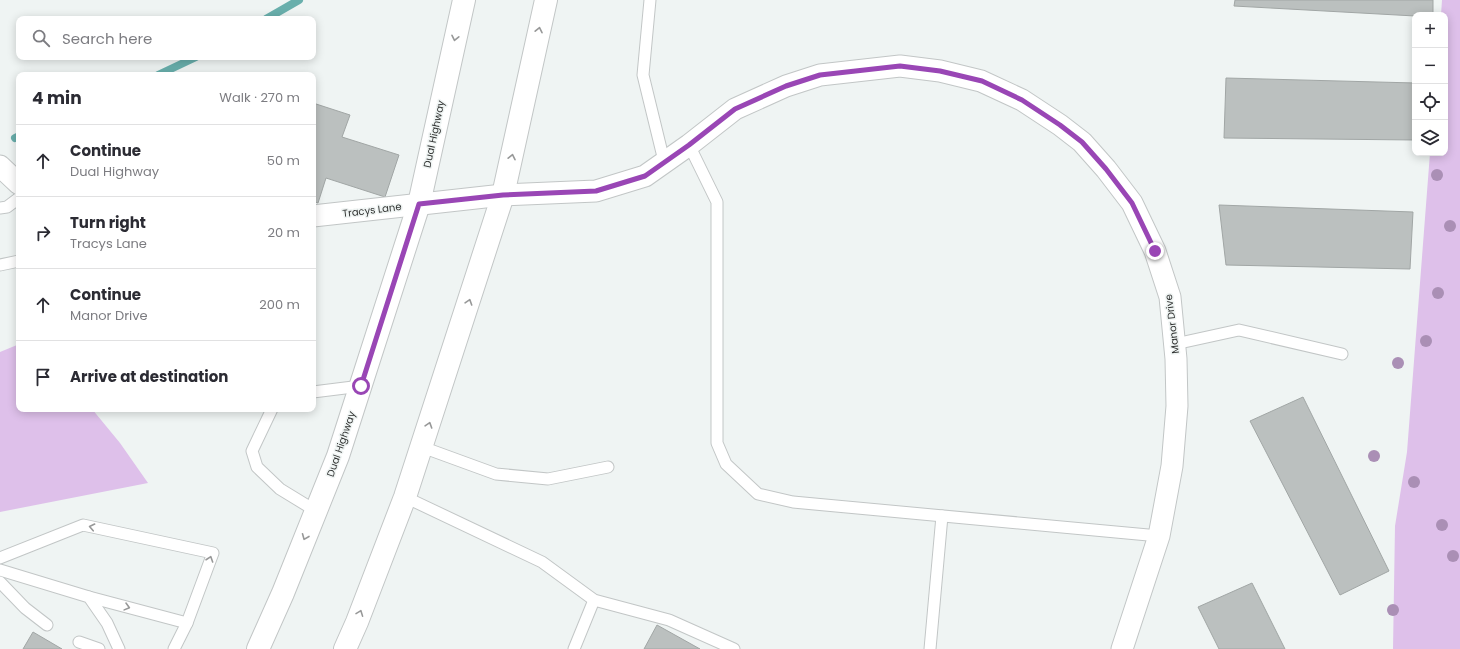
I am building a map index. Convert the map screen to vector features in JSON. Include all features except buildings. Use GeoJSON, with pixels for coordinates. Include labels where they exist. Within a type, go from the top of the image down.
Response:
{"type":"FeatureCollection","features":[{"type":"Feature","properties":{"kind":"main road","name":"Dual Highway"},"geometry":{"type":"LineString","coordinates":[[258,649],[283,593],[338,456],[419,204],[464,0]]}},
{"type":"Feature","properties":{"kind":"main road"},"geometry":{"type":"LineString","coordinates":[[345,649],[405,497],[503,195],[546,0]]}},
{"type":"Feature","properties":{"kind":"street","name":"Manor Drive"},"geometry":{"type":"LineString","coordinates":[[503,195],[596,191],[645,176],[664,161],[689,145],[735,109],[786,86],[820,75],[900,66],[940,71],[982,81],[1022,100],[1060,125],[1082,142],[1106,169],[1132,203],[1155,251],[1170,297],[1177,406],[1172,466],[1159,536],[1122,649]]}},
{"type":"Feature","properties":{"kind":"street"},"geometry":{"type":"LineString","coordinates":[[0,166],[16,181]]}},
{"type":"Feature","properties":{"kind":"street","name":"Tracys Lane"},"geometry":{"type":"LineString","coordinates":[[316,216],[503,195]]}},
{"type":"Feature","properties":{"kind":"lane"},"geometry":{"type":"LineString","coordinates":[[650,0],[643,75],[664,161]]}},
{"type":"Feature","properties":{"kind":"lane"},"geometry":{"type":"LineString","coordinates":[[689,145],[717,202],[717,443],[726,464],[758,494],[793,502],[1159,536]]}},
{"type":"Feature","properties":{"kind":"lane"},"geometry":{"type":"LineString","coordinates":[[0,208],[7,207],[16,200]]}},
{"type":"Feature","properties":{"kind":"lane"},"geometry":{"type":"LineString","coordinates":[[0,265],[16,262]]}},
{"type":"Feature","properties":{"kind":"lane"},"geometry":{"type":"LineString","coordinates":[[1174,344],[1239,330],[1342,354]]}},
{"type":"Feature","properties":{"kind":"lane"},"geometry":{"type":"LineString","coordinates":[[316,392],[361,386]]}},
{"type":"Feature","properties":{"kind":"lane"},"geometry":{"type":"LineString","coordinates":[[271,412],[252,451],[257,467],[280,489],[316,510]]}},
{"type":"Feature","properties":{"kind":"lane"},"geometry":{"type":"LineString","coordinates":[[422,447],[496,474],[548,479],[608,467]]}},
{"type":"Feature","properties":{"kind":"lane"},"geometry":{"type":"LineString","coordinates":[[405,497],[542,562],[594,600],[669,620],[734,649]]}},
{"type":"Feature","properties":{"kind":"lane"},"geometry":{"type":"LineString","coordinates":[[930,649],[942,516]]}},
{"type":"Feature","properties":{"kind":"lane"},"geometry":{"type":"LineString","coordinates":[[0,558],[83,526],[213,553],[187,623],[174,649]]}},
{"type":"Feature","properties":{"kind":"lane"},"geometry":{"type":"LineString","coordinates":[[0,570],[89,597],[187,623]]}},
{"type":"Feature","properties":{"kind":"lane"},"geometry":{"type":"LineString","coordinates":[[0,582],[25,608],[47,625]]}},
{"type":"Feature","properties":{"kind":"lane"},"geometry":{"type":"LineString","coordinates":[[89,597],[107,623],[119,649]]}},
{"type":"Feature","properties":{"kind":"lane"},"geometry":{"type":"LineString","coordinates":[[574,649],[594,600]]}},
{"type":"Feature","properties":{"kind":"lane"},"geometry":{"type":"LineString","coordinates":[[78,642],[99,649]]}},
{"type":"Feature","properties":{"kind":"shaded area"},"geometry":{"type":"Polygon","coordinates":[[[1442,0],[1460,0],[1460,649],[1393,649],[1395,526],[1407,452],[1430,156],[1448,156],[1448,12],[1441,12],[1442,0]]]}},
{"type":"Feature","properties":{"kind":"shaded area"},"geometry":{"type":"Polygon","coordinates":[[[16,345],[16,412],[94,412],[120,443],[148,483],[0,512],[0,352],[16,345]]]}},
{"type":"Feature","properties":{"kind":"waterway"},"geometry":{"type":"LineString","coordinates":[[271,16],[299,0]]}},
{"type":"Feature","properties":{"kind":"waterway"},"geometry":{"type":"LineString","coordinates":[[164,72],[190,60]]}},
{"type":"Feature","properties":{"kind":"route"},"geometry":{"type":"LineString","coordinates":[[361,386],[419,204],[503,195],[596,191],[645,176],[664,161],[689,145],[735,109],[786,86],[820,75],[900,66],[940,71],[982,81],[1022,100],[1060,125],[1082,142],[1106,169],[1132,203],[1155,251]]}}]}
